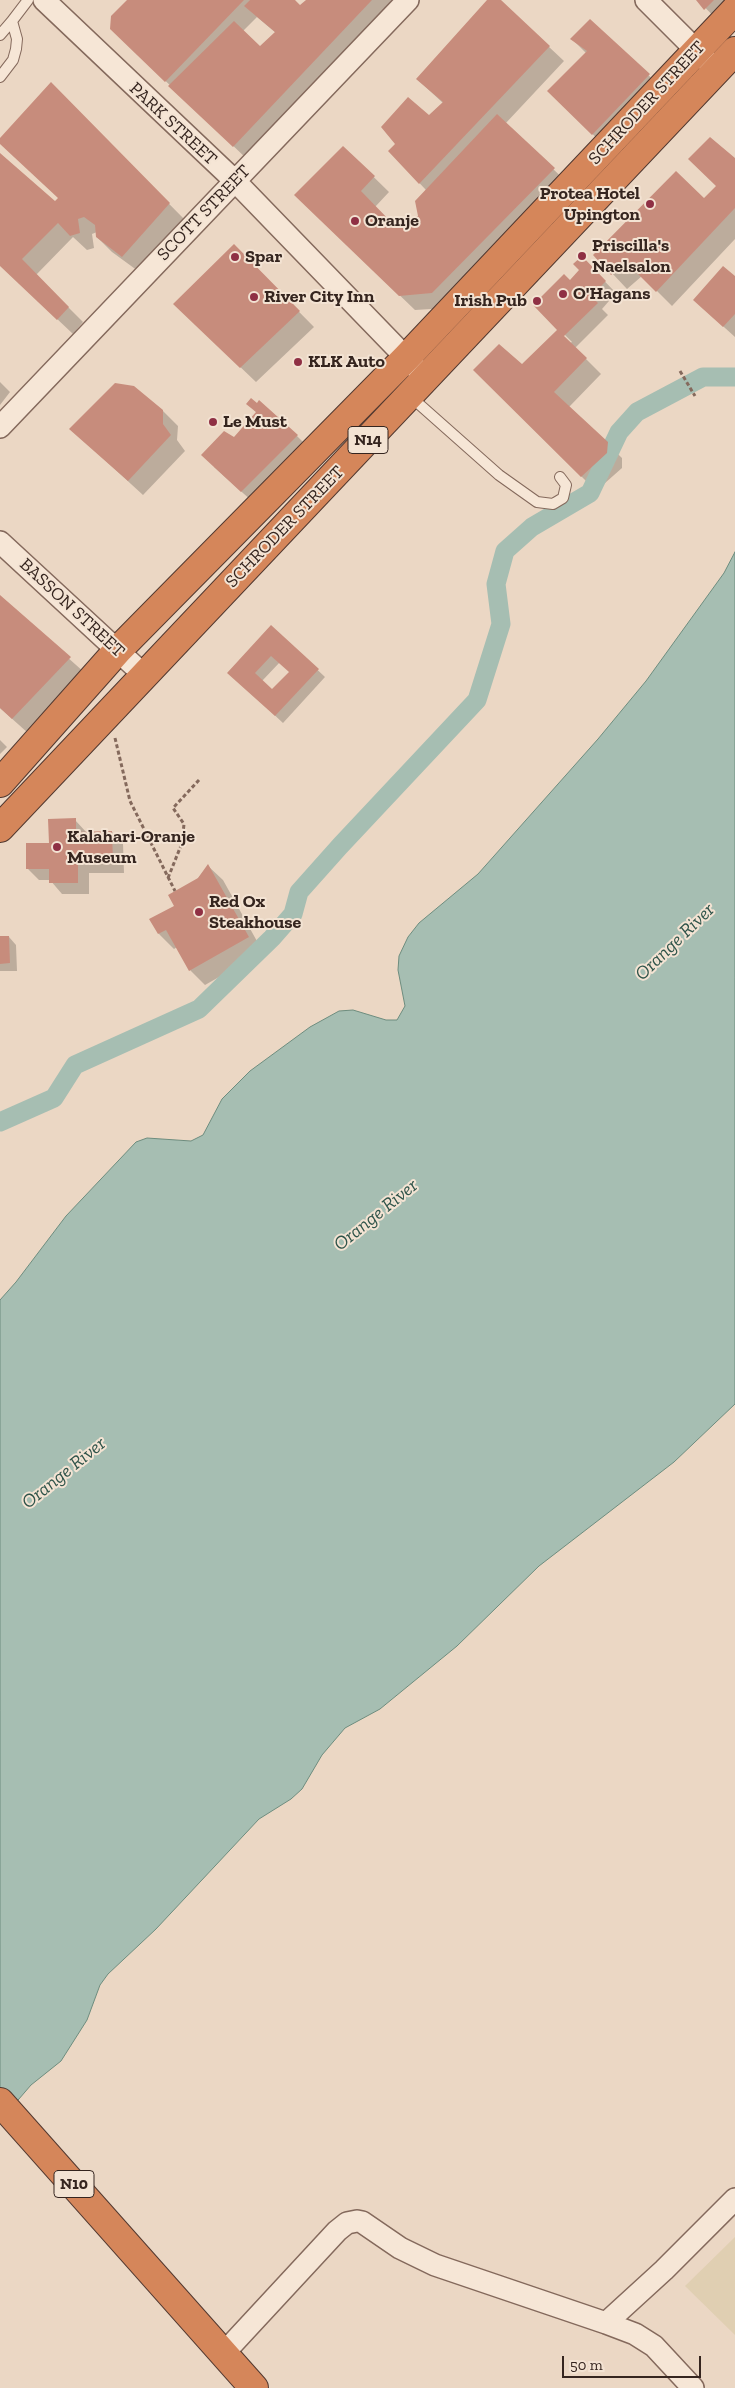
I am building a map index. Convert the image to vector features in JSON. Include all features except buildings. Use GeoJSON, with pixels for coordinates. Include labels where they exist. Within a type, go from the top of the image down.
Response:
{"type":"FeatureCollection","features":[{"type":"Feature","properties":{"kind":"highway","name":"SCHRODER STREET"},"geometry":{"type":"LineString","coordinates":[[0,783],[118,650],[406,358],[735,10]]}},
{"type":"Feature","properties":{"kind":"highway","name":"SCHRODER STREET"},"geometry":{"type":"LineString","coordinates":[[0,828],[726,60]]}},
{"type":"Feature","properties":{"kind":"highway","name":"N10"},"geometry":{"type":"LineString","coordinates":[[0,2102],[254,2388]]}},
{"type":"Feature","properties":{"kind":"street","name":"SCOTT STREET"},"geometry":{"type":"LineString","coordinates":[[0,426],[408,0]]}},
{"type":"Feature","properties":{"kind":"street"},"geometry":{"type":"LineString","coordinates":[[646,0],[696,51],[726,60]]}},
{"type":"Feature","properties":{"kind":"street","name":"PARK STREET"},"geometry":{"type":"LineString","coordinates":[[55,4],[235,181],[406,358],[418,387]]}},
{"type":"Feature","properties":{"kind":"street","name":"BASSON STREET"},"geometry":{"type":"LineString","coordinates":[[0,542],[144,675]]}},
{"type":"Feature","properties":{"kind":"street"},"geometry":{"type":"LineString","coordinates":[[606,2322],[664,2270],[735,2199]]}},
{"type":"Feature","properties":{"kind":"street"},"geometry":{"type":"LineString","coordinates":[[223,2354],[344,2224],[362,2222],[400,2248],[435,2265],[606,2322],[635,2334],[654,2346],[693,2388]]}},
{"type":"Feature","properties":{"kind":"lane"},"geometry":{"type":"LineString","coordinates":[[0,35],[28,0]]}},
{"type":"Feature","properties":{"kind":"lane"},"geometry":{"type":"LineString","coordinates":[[0,77],[13,60],[16,49],[17,39],[12,22]]}},
{"type":"Feature","properties":{"kind":"lane"},"geometry":{"type":"LineString","coordinates":[[418,387],[499,475],[537,502],[554,504],[564,498],[566,485],[560,478]]}},
{"type":"Feature","properties":{"kind":"path"},"geometry":{"type":"LineString","coordinates":[[681,373],[695,396]]}},
{"type":"Feature","properties":{"kind":"path"},"geometry":{"type":"LineString","coordinates":[[113,732],[130,802],[175,891]]}},
{"type":"Feature","properties":{"kind":"path"},"geometry":{"type":"LineString","coordinates":[[168,878],[182,843],[184,824],[173,808],[199,780]]}},
{"type":"Feature","properties":{"kind":"shaded area"},"geometry":{"type":"Polygon","coordinates":[[[735,2237],[735,2335],[685,2286],[735,2237]]]}},
{"type":"Feature","properties":{"kind":"water","name":"Orange River"},"geometry":{"type":"Polygon","coordinates":[[[735,552],[735,1404],[674,1462],[539,1566],[457,1646],[380,1709],[345,1728],[322,1755],[302,1789],[291,1799],[259,1819],[156,1929],[108,1974],[100,1985],[87,2020],[61,2061],[31,2085],[0,2121],[0,1300],[66,1216],[136,1142],[147,1138],[191,1141],[203,1135],[222,1099],[250,1071],[310,1027],[339,1011],[353,1010],[386,1020],[397,1020],[405,1006],[398,970],[399,956],[408,937],[419,923],[478,874],[598,739],[646,681],[724,573],[735,552]]]}},
{"type":"Feature","properties":{"kind":"waterway"},"geometry":{"type":"LineString","coordinates":[[0,1122],[54,1098],[75,1065],[199,1009],[272,938],[293,914],[299,892],[477,700],[501,624],[496,584],[505,551],[532,527],[590,493],[619,432],[637,412],[703,377],[735,377]]}},
{"type":"Feature","properties":{"kind":"place","name":"Protea Hotel Upington"},"geometry":{"type":"Point","coordinates":[650,204]}},
{"type":"Feature","properties":{"kind":"place","name":"Oranje"},"geometry":{"type":"Point","coordinates":[355,221]}},
{"type":"Feature","properties":{"kind":"place","name":"Priscilla's Naelsalon"},"geometry":{"type":"Point","coordinates":[582,256]}},
{"type":"Feature","properties":{"kind":"place","name":"Spar"},"geometry":{"type":"Point","coordinates":[235,257]}},
{"type":"Feature","properties":{"kind":"place","name":"O'Hagans"},"geometry":{"type":"Point","coordinates":[563,294]}},
{"type":"Feature","properties":{"kind":"place","name":"River City Inn"},"geometry":{"type":"Point","coordinates":[254,297]}},
{"type":"Feature","properties":{"kind":"place","name":"Irish Pub"},"geometry":{"type":"Point","coordinates":[537,301]}},
{"type":"Feature","properties":{"kind":"place","name":"KLK Auto"},"geometry":{"type":"Point","coordinates":[298,362]}},
{"type":"Feature","properties":{"kind":"place","name":"Le Must"},"geometry":{"type":"Point","coordinates":[213,422]}},
{"type":"Feature","properties":{"kind":"place","name":"Kalahari-Oranje Museum"},"geometry":{"type":"Point","coordinates":[57,847]}},
{"type":"Feature","properties":{"kind":"place","name":"Red Ox Steakhouse"},"geometry":{"type":"Point","coordinates":[199,912]}}]}
